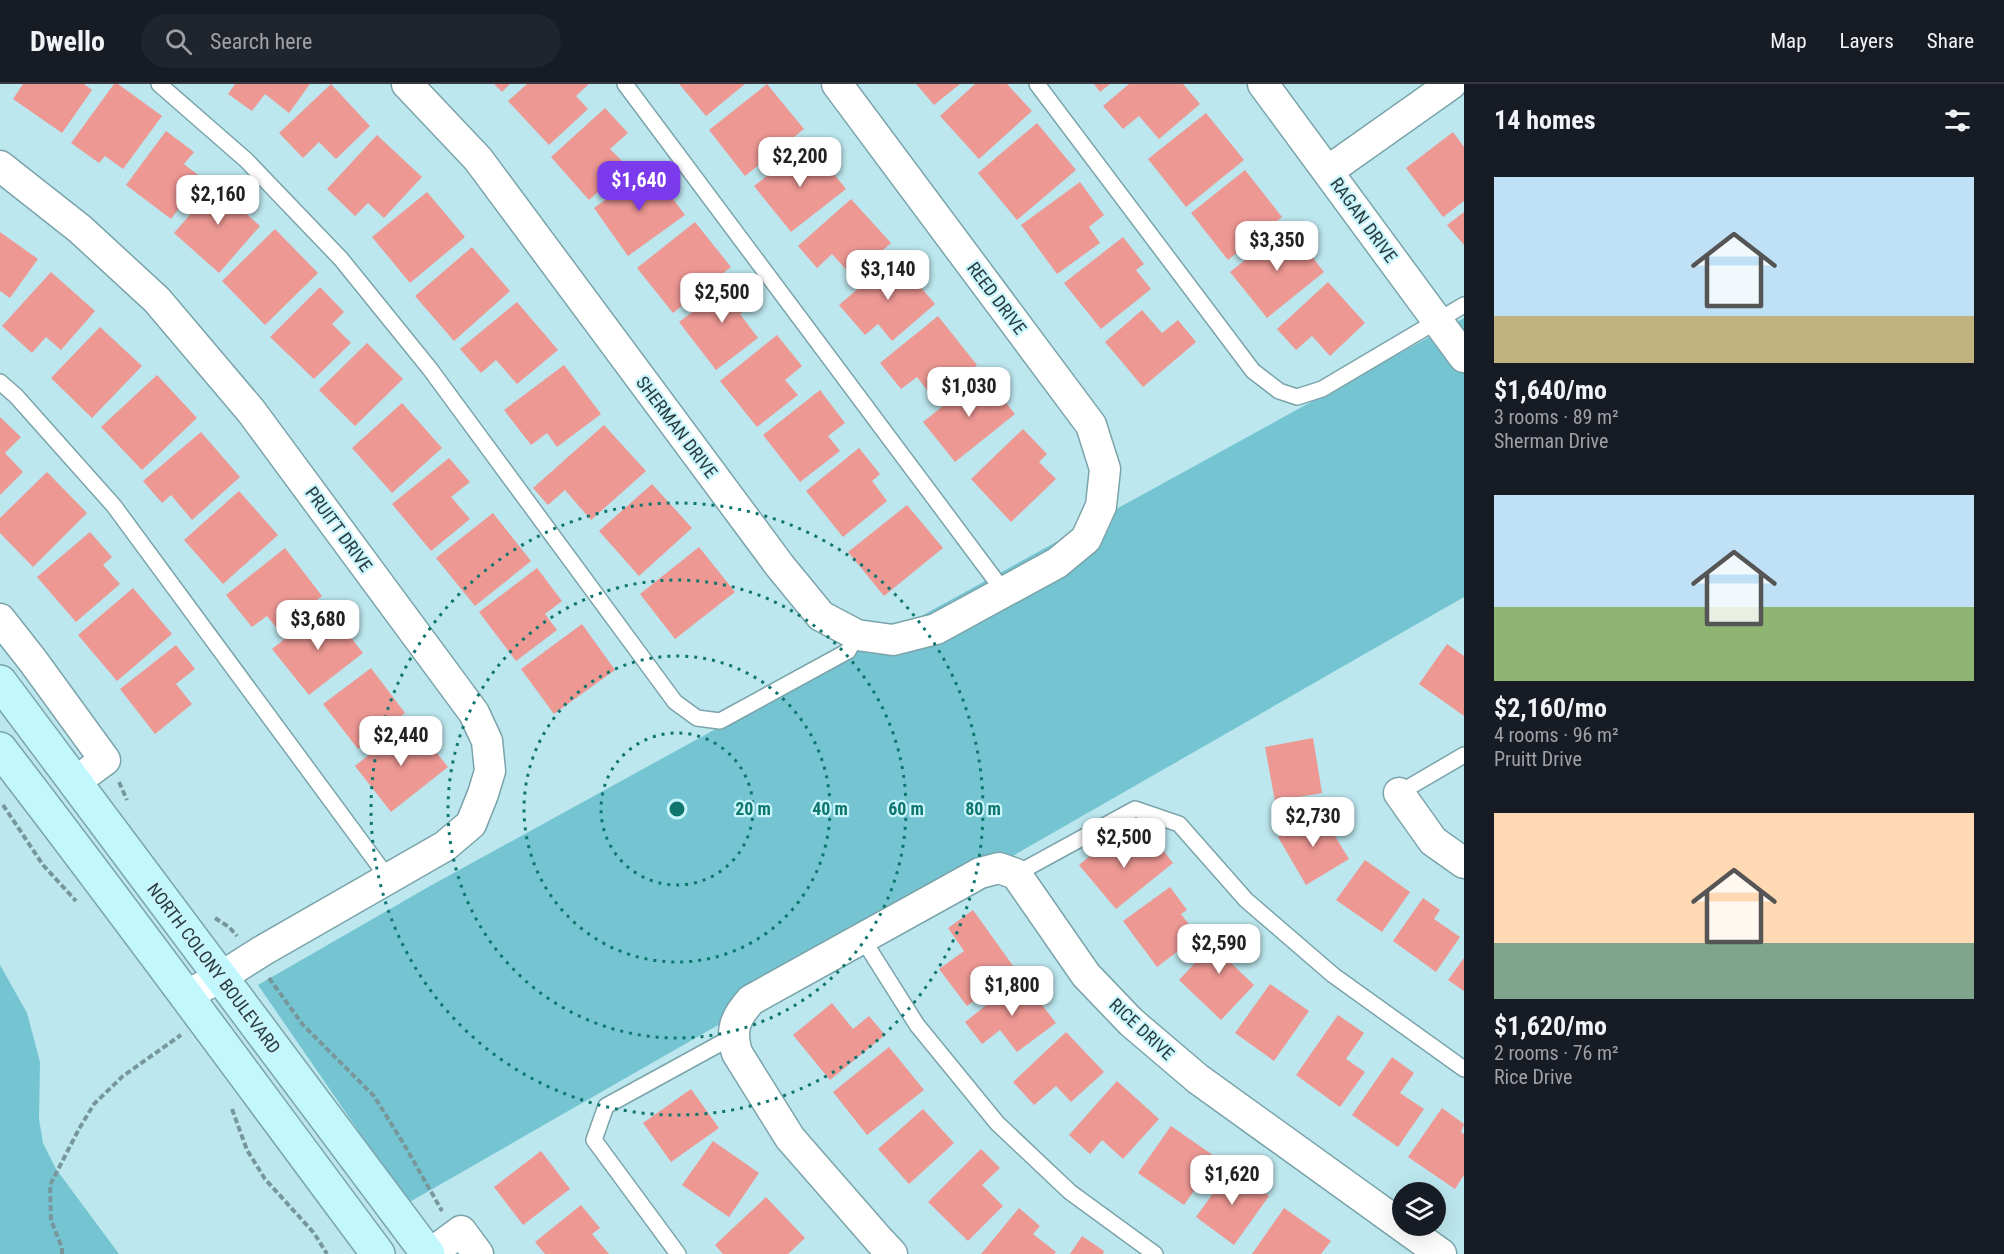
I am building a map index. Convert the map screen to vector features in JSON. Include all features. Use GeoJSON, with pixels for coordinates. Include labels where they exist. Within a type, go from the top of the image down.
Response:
{"type":"FeatureCollection","features":[{"type":"Feature","properties":{"kind":"main road","name":"NORTH COLONY BOULEVARD"},"geometry":{"type":"LineString","coordinates":[[0,682],[429,1254]]}},
{"type":"Feature","properties":{"kind":"main road"},"geometry":{"type":"LineString","coordinates":[[0,749],[62,828],[378,1254]]}},
{"type":"Feature","properties":{"kind":"street","name":"SHERMAN DRIVE"},"geometry":{"type":"LineString","coordinates":[[407,84],[478,159],[780,566],[821,616],[857,635],[893,640],[936,629],[1005,593]]}},
{"type":"Feature","properties":{"kind":"street","name":"REED DRIVE"},"geometry":{"type":"LineString","coordinates":[[837,84],[1091,425],[1105,469],[1101,506],[1086,539],[1057,563],[1005,593]]}},
{"type":"Feature","properties":{"kind":"street","name":"RAGAN DRIVE"},"geometry":{"type":"LineString","coordinates":[[1263,84],[1464,357]]}},
{"type":"Feature","properties":{"kind":"street"},"geometry":{"type":"LineString","coordinates":[[1329,171],[1451,84]]}},
{"type":"Feature","properties":{"kind":"street","name":"PRUITT DRIVE"},"geometry":{"type":"LineString","coordinates":[[0,166],[80,229],[157,300],[251,411],[474,713],[487,741],[490,771],[483,794],[471,824],[445,846],[185,996]]}},
{"type":"Feature","properties":{"kind":"street"},"geometry":{"type":"LineString","coordinates":[[0,619],[105,760],[75,782]]}},
{"type":"Feature","properties":{"kind":"street"},"geometry":{"type":"LineString","coordinates":[[1399,794],[1432,841],[1464,863]]}},
{"type":"Feature","properties":{"kind":"street"},"geometry":{"type":"LineString","coordinates":[[892,1254],[790,1138],[737,1053],[732,1037],[739,1013],[751,1000],[980,873],[999,868],[1016,874]]}},
{"type":"Feature","properties":{"kind":"street","name":"RICE DRIVE"},"geometry":{"type":"LineString","coordinates":[[1016,874],[1086,975],[1131,1022],[1198,1080],[1441,1254]]}},
{"type":"Feature","properties":{"kind":"street"},"geometry":{"type":"LineString","coordinates":[[429,1254],[470,1242]]}},
{"type":"Feature","properties":{"kind":"lane"},"geometry":{"type":"LineString","coordinates":[[159,84],[246,160],[341,259],[430,369],[675,702],[697,718],[720,721],[848,651],[857,635]]}},
{"type":"Feature","properties":{"kind":"lane"},"geometry":{"type":"LineString","coordinates":[[625,84],[1005,593]]}},
{"type":"Feature","properties":{"kind":"lane"},"geometry":{"type":"LineString","coordinates":[[1037,84],[1253,371],[1279,391],[1297,397],[1322,388],[1464,305]]}},
{"type":"Feature","properties":{"kind":"lane"},"geometry":{"type":"LineString","coordinates":[[0,382],[16,396],[114,506],[388,878]]}},
{"type":"Feature","properties":{"kind":"lane"},"geometry":{"type":"LineString","coordinates":[[1399,794],[1464,755]]}},
{"type":"Feature","properties":{"kind":"lane"},"geometry":{"type":"LineString","coordinates":[[1016,874],[1136,809],[1179,824],[1246,900],[1333,975],[1464,1068]]}},
{"type":"Feature","properties":{"kind":"lane"},"geometry":{"type":"LineString","coordinates":[[862,938],[917,1025],[997,1123],[1070,1192],[1155,1254]]}},
{"type":"Feature","properties":{"kind":"lane"},"geometry":{"type":"LineString","coordinates":[[678,1254],[594,1140],[606,1106],[732,1037]]}},
{"type":"Feature","properties":{"kind":"path"},"geometry":{"type":"LineString","coordinates":[[266,973],[303,1025],[374,1096],[445,1216],[470,1242]]}},
{"type":"Feature","properties":{"kind":"path"},"geometry":{"type":"LineString","coordinates":[[62,1254],[62,1248],[51,1220],[50,1185],[79,1129],[94,1104],[123,1076],[180,1033],[187,1041]]}},
{"type":"Feature","properties":{"kind":"path"},"geometry":{"type":"LineString","coordinates":[[227,1101],[247,1150],[265,1179],[314,1233],[327,1254]]}},
{"type":"Feature","properties":{"kind":"shaded area"},"geometry":{"type":"Polygon","coordinates":[[[1464,318],[1464,597],[408,1203],[258,985],[430,886],[1464,318]]]}},
{"type":"Feature","properties":{"kind":"shaded area"},"geometry":{"type":"Polygon","coordinates":[[[0,965],[27,1013],[40,1062],[39,1119],[43,1143],[56,1169],[119,1254],[0,1254],[0,965]]]}},
{"type":"Feature","properties":{"kind":"building"},"geometry":{"type":"Polygon","coordinates":[[[23,84],[84,84],[92,90],[62,133],[13,99],[23,84]]]}},
{"type":"Feature","properties":{"kind":"building"},"geometry":{"type":"Polygon","coordinates":[[[114,84],[118,84],[162,116],[123,169],[105,156],[99,163],[71,143],[114,84]]]}},
{"type":"Feature","properties":{"kind":"building"},"geometry":{"type":"Polygon","coordinates":[[[235,84],[310,84],[289,113],[265,94],[252,111],[228,94],[235,84]]]}},
{"type":"Feature","properties":{"kind":"building"},"geometry":{"type":"Polygon","coordinates":[[[331,84],[370,126],[336,159],[319,142],[303,158],[279,133],[331,84]]]}},
{"type":"Feature","properties":{"kind":"building"},"geometry":{"type":"Polygon","coordinates":[[[494,84],[510,84],[502,92],[494,84]]]}},
{"type":"Feature","properties":{"kind":"building"},"geometry":{"type":"Polygon","coordinates":[[[527,84],[589,84],[576,96],[588,109],[549,145],[508,101],[527,84]]]}},
{"type":"Feature","properties":{"kind":"building"},"geometry":{"type":"Polygon","coordinates":[[[679,84],[745,84],[706,116],[679,84]]]}},
{"type":"Feature","properties":{"kind":"building"},"geometry":{"type":"Polygon","coordinates":[[[767,84],[804,129],[745,176],[709,130],[767,84]]]}},
{"type":"Feature","properties":{"kind":"building"},"geometry":{"type":"Polygon","coordinates":[[[916,84],[960,84],[934,105],[916,84]]]}},
{"type":"Feature","properties":{"kind":"building"},"geometry":{"type":"Polygon","coordinates":[[[975,84],[1007,84],[1032,111],[979,159],[940,116],[975,84]]]}},
{"type":"Feature","properties":{"kind":"building"},"geometry":{"type":"Polygon","coordinates":[[[1094,84],[1110,84],[1100,92],[1094,84]]]}},
{"type":"Feature","properties":{"kind":"building"},"geometry":{"type":"Polygon","coordinates":[[[1129,84],[1183,84],[1200,104],[1159,139],[1139,116],[1123,129],[1103,106],[1129,84]]]}},
{"type":"Feature","properties":{"kind":"building"},"geometry":{"type":"Polygon","coordinates":[[[605,108],[628,133],[610,149],[627,166],[589,200],[551,157],[605,108]]]}},
{"type":"Feature","properties":{"kind":"building"},"geometry":{"type":"Polygon","coordinates":[[[1206,113],[1244,160],[1186,207],[1148,159],[1206,113]]]}},
{"type":"Feature","properties":{"kind":"building"},"geometry":{"type":"Polygon","coordinates":[[[1037,123],[1076,170],[1017,220],[978,173],[1037,123]]]}},
{"type":"Feature","properties":{"kind":"building"},"geometry":{"type":"Polygon","coordinates":[[[166,131],[194,152],[184,164],[202,178],[171,219],[126,185],[166,131]]]}},
{"type":"Feature","properties":{"kind":"building"},"geometry":{"type":"Polygon","coordinates":[[[1453,132],[1464,147],[1464,201],[1443,217],[1406,168],[1453,132]]]}},
{"type":"Feature","properties":{"kind":"building"},"geometry":{"type":"Polygon","coordinates":[[[377,135],[422,177],[384,218],[368,203],[355,216],[327,189],[377,135]]]}},
{"type":"Feature","properties":{"kind":"building"},"geometry":{"type":"Polygon","coordinates":[[[809,143],[846,189],[791,232],[754,186],[809,143]]]}},
{"type":"Feature","properties":{"kind":"building"},"geometry":{"type":"Polygon","coordinates":[[[650,168],[685,215],[628,256],[594,208],[650,168]]]}},
{"type":"Feature","properties":{"kind":"building"},"geometry":{"type":"Polygon","coordinates":[[[1245,170],[1282,217],[1228,260],[1191,213],[1245,170]]]}},
{"type":"Feature","properties":{"kind":"building"},"geometry":{"type":"Polygon","coordinates":[[[223,177],[247,198],[239,207],[260,226],[219,273],[174,233],[223,177]]]}},
{"type":"Feature","properties":{"kind":"building"},"geometry":{"type":"Polygon","coordinates":[[[1080,182],[1104,215],[1089,227],[1100,243],[1057,274],[1021,225],[1080,182]]]}},
{"type":"Feature","properties":{"kind":"building"},"geometry":{"type":"Polygon","coordinates":[[[427,192],[465,237],[410,283],[372,237],[427,192]]]}},
{"type":"Feature","properties":{"kind":"building"},"geometry":{"type":"Polygon","coordinates":[[[851,199],[891,243],[853,277],[832,254],[817,268],[798,246],[851,199]]]}},
{"type":"Feature","properties":{"kind":"building"},"geometry":{"type":"Polygon","coordinates":[[[1464,212],[1464,245],[1447,225],[1464,212]]]}},
{"type":"Feature","properties":{"kind":"building"},"geometry":{"type":"Polygon","coordinates":[[[695,222],[731,267],[673,313],[637,268],[695,222]]]}},
{"type":"Feature","properties":{"kind":"building"},"geometry":{"type":"Polygon","coordinates":[[[1288,226],[1324,272],[1267,318],[1230,272],[1288,226]]]}},
{"type":"Feature","properties":{"kind":"building"},"geometry":{"type":"Polygon","coordinates":[[[275,229],[318,273],[265,325],[222,281],[275,229]]]}},
{"type":"Feature","properties":{"kind":"building"},"geometry":{"type":"Polygon","coordinates":[[[0,232],[38,259],[10,298],[0,291],[0,232]]]}},
{"type":"Feature","properties":{"kind":"building"},"geometry":{"type":"Polygon","coordinates":[[[1123,237],[1144,264],[1136,270],[1151,289],[1101,329],[1064,283],[1123,237]]]}},
{"type":"Feature","properties":{"kind":"building"},"geometry":{"type":"Polygon","coordinates":[[[472,247],[510,291],[454,341],[415,296],[472,247]]]}},
{"type":"Feature","properties":{"kind":"building"},"geometry":{"type":"Polygon","coordinates":[[[895,257],[935,304],[892,341],[878,324],[865,335],[839,305],[895,257]]]}},
{"type":"Feature","properties":{"kind":"building"},"geometry":{"type":"Polygon","coordinates":[[[51,272],[95,311],[61,350],[46,337],[32,353],[2,326],[51,272]]]}},
{"type":"Feature","properties":{"kind":"building"},"geometry":{"type":"Polygon","coordinates":[[[739,277],[758,301],[740,314],[758,338],[716,370],[679,322],[739,277]]]}},
{"type":"Feature","properties":{"kind":"building"},"geometry":{"type":"Polygon","coordinates":[[[1328,282],[1365,323],[1330,356],[1312,336],[1296,350],[1277,329],[1328,282]]]}},
{"type":"Feature","properties":{"kind":"building"},"geometry":{"type":"Polygon","coordinates":[[[320,287],[344,312],[332,324],[351,343],[314,379],[270,337],[320,287]]]}},
{"type":"Feature","properties":{"kind":"building"},"geometry":{"type":"Polygon","coordinates":[[[517,302],[558,350],[517,384],[496,360],[481,373],[460,349],[517,302]]]}},
{"type":"Feature","properties":{"kind":"building"},"geometry":{"type":"Polygon","coordinates":[[[1142,310],[1162,333],[1178,320],[1196,342],[1143,387],[1105,342],[1142,310]]]}},
{"type":"Feature","properties":{"kind":"building"},"geometry":{"type":"Polygon","coordinates":[[[938,316],[977,365],[934,399],[917,377],[901,389],[880,363],[938,316]]]}},
{"type":"Feature","properties":{"kind":"building"},"geometry":{"type":"Polygon","coordinates":[[[100,327],[142,366],[92,418],[51,378],[100,327]]]}},
{"type":"Feature","properties":{"kind":"building"},"geometry":{"type":"Polygon","coordinates":[[[777,335],[802,366],[785,380],[798,395],[757,427],[720,381],[777,335]]]}},
{"type":"Feature","properties":{"kind":"building"},"geometry":{"type":"Polygon","coordinates":[[[367,343],[403,379],[355,426],[319,390],[367,343]]]}},
{"type":"Feature","properties":{"kind":"building"},"geometry":{"type":"Polygon","coordinates":[[[564,365],[601,414],[557,447],[547,433],[531,445],[504,410],[564,365]]]}},
{"type":"Feature","properties":{"kind":"building"},"geometry":{"type":"Polygon","coordinates":[[[983,374],[1015,414],[955,462],[923,422],[983,374]]]}},
{"type":"Feature","properties":{"kind":"building"},"geometry":{"type":"Polygon","coordinates":[[[157,375],[197,418],[142,470],[101,427],[157,375]]]}},
{"type":"Feature","properties":{"kind":"building"},"geometry":{"type":"Polygon","coordinates":[[[820,390],[845,423],[828,436],[840,451],[800,482],[763,435],[820,390]]]}},
{"type":"Feature","properties":{"kind":"building"},"geometry":{"type":"Polygon","coordinates":[[[402,403],[442,448],[392,493],[352,448],[402,403]]]}},
{"type":"Feature","properties":{"kind":"building"},"geometry":{"type":"Polygon","coordinates":[[[0,417],[21,437],[5,453],[23,472],[0,495],[0,417]]]}},
{"type":"Feature","properties":{"kind":"building"},"geometry":{"type":"Polygon","coordinates":[[[604,425],[646,471],[591,520],[565,490],[548,505],[533,488],[604,425]]]}},
{"type":"Feature","properties":{"kind":"building"},"geometry":{"type":"Polygon","coordinates":[[[1023,429],[1047,454],[1039,462],[1056,479],[1011,522],[971,479],[1023,429]]]}},
{"type":"Feature","properties":{"kind":"building"},"geometry":{"type":"Polygon","coordinates":[[[201,432],[240,477],[192,520],[171,495],[162,503],[143,481],[201,432]]]}},
{"type":"Feature","properties":{"kind":"building"},"geometry":{"type":"Polygon","coordinates":[[[859,448],[880,474],[872,481],[887,501],[843,537],[806,491],[859,448]]]}},
{"type":"Feature","properties":{"kind":"building"},"geometry":{"type":"Polygon","coordinates":[[[449,458],[470,482],[451,497],[470,519],[431,551],[392,504],[449,458]]]}},
{"type":"Feature","properties":{"kind":"building"},"geometry":{"type":"Polygon","coordinates":[[[47,472],[87,513],[33,567],[0,533],[0,518],[47,472]]]}},
{"type":"Feature","properties":{"kind":"building"},"geometry":{"type":"Polygon","coordinates":[[[652,484],[692,528],[639,576],[599,531],[652,484]]]}},
{"type":"Feature","properties":{"kind":"building"},"geometry":{"type":"Polygon","coordinates":[[[239,491],[278,535],[223,584],[184,540],[239,491]]]}},
{"type":"Feature","properties":{"kind":"building"},"geometry":{"type":"Polygon","coordinates":[[[907,505],[943,548],[884,596],[848,552],[907,505]]]}},
{"type":"Feature","properties":{"kind":"building"},"geometry":{"type":"Polygon","coordinates":[[[493,513],[531,561],[475,606],[436,558],[493,513]]]}},
{"type":"Feature","properties":{"kind":"building"},"geometry":{"type":"Polygon","coordinates":[[[90,532],[112,557],[103,565],[120,584],[76,622],[37,577],[90,532]]]}},
{"type":"Feature","properties":{"kind":"building"},"geometry":{"type":"Polygon","coordinates":[[[699,547],[735,592],[675,639],[640,594],[699,547]]]}},
{"type":"Feature","properties":{"kind":"building"},"geometry":{"type":"Polygon","coordinates":[[[285,548],[322,596],[279,631],[267,616],[252,627],[226,595],[285,548]]]}},
{"type":"Feature","properties":{"kind":"building"},"geometry":{"type":"Polygon","coordinates":[[[537,568],[562,601],[545,614],[557,630],[516,661],[479,612],[537,568]]]}},
{"type":"Feature","properties":{"kind":"building"},"geometry":{"type":"Polygon","coordinates":[[[133,588],[172,634],[117,681],[78,635],[133,588]]]}},
{"type":"Feature","properties":{"kind":"building"},"geometry":{"type":"Polygon","coordinates":[[[326,606],[363,653],[309,695],[272,649],[326,606]]]}},
{"type":"Feature","properties":{"kind":"building"},"geometry":{"type":"Polygon","coordinates":[[[582,624],[615,670],[554,714],[521,669],[582,624]]]}},
{"type":"Feature","properties":{"kind":"building"},"geometry":{"type":"Polygon","coordinates":[[[1447,644],[1464,656],[1464,716],[1419,684],[1447,644]]]}},
{"type":"Feature","properties":{"kind":"building"},"geometry":{"type":"Polygon","coordinates":[[[176,645],[195,669],[176,684],[192,704],[155,734],[120,689],[176,645]]]}},
{"type":"Feature","properties":{"kind":"building"},"geometry":{"type":"Polygon","coordinates":[[[371,668],[405,713],[358,749],[323,704],[371,668]]]}},
{"type":"Feature","properties":{"kind":"building"},"geometry":{"type":"Polygon","coordinates":[[[411,721],[448,767],[391,812],[355,766],[411,721]]]}},
{"type":"Feature","properties":{"kind":"building"},"geometry":{"type":"Polygon","coordinates":[[[1313,738],[1322,793],[1275,801],[1265,747],[1313,738]]]}},
{"type":"Feature","properties":{"kind":"building"},"geometry":{"type":"Polygon","coordinates":[[[1320,812],[1349,859],[1306,885],[1278,837],[1320,812]]]}},
{"type":"Feature","properties":{"kind":"building"},"geometry":{"type":"Polygon","coordinates":[[[1118,833],[1139,858],[1157,843],[1173,863],[1116,909],[1079,865],[1118,833]]]}},
{"type":"Feature","properties":{"kind":"building"},"geometry":{"type":"Polygon","coordinates":[[[1365,860],[1410,892],[1382,932],[1336,900],[1365,860]]]}},
{"type":"Feature","properties":{"kind":"building"},"geometry":{"type":"Polygon","coordinates":[[[1170,887],[1187,910],[1181,914],[1198,936],[1157,967],[1123,921],[1170,887]]]}},
{"type":"Feature","properties":{"kind":"building"},"geometry":{"type":"Polygon","coordinates":[[[1423,898],[1440,910],[1434,919],[1460,937],[1436,972],[1393,941],[1423,898]]]}},
{"type":"Feature","properties":{"kind":"building"},"geometry":{"type":"Polygon","coordinates":[[[973,910],[1016,970],[967,1006],[939,969],[964,951],[948,928],[973,910]]]}},
{"type":"Feature","properties":{"kind":"building"},"geometry":{"type":"Polygon","coordinates":[[[1230,926],[1248,944],[1231,963],[1254,985],[1221,1020],[1179,980],[1230,926]]]}},
{"type":"Feature","properties":{"kind":"building"},"geometry":{"type":"Polygon","coordinates":[[[1464,958],[1464,991],[1448,980],[1464,958]]]}},
{"type":"Feature","properties":{"kind":"building"},"geometry":{"type":"Polygon","coordinates":[[[1021,978],[1056,1023],[1017,1052],[1000,1030],[982,1044],[965,1022],[1021,978]]]}},
{"type":"Feature","properties":{"kind":"building"},"geometry":{"type":"Polygon","coordinates":[[[1270,984],[1309,1011],[1274,1061],[1235,1033],[1270,984]]]}},
{"type":"Feature","properties":{"kind":"building"},"geometry":{"type":"Polygon","coordinates":[[[832,1003],[853,1029],[869,1016],[885,1035],[830,1080],[793,1035],[832,1003]]]}},
{"type":"Feature","properties":{"kind":"building"},"geometry":{"type":"Polygon","coordinates":[[[1338,1015],[1364,1033],[1346,1059],[1365,1072],[1340,1107],[1296,1075],[1338,1015]]]}},
{"type":"Feature","properties":{"kind":"building"},"geometry":{"type":"Polygon","coordinates":[[[1066,1032],[1104,1072],[1071,1102],[1056,1086],[1034,1105],[1013,1082],[1066,1032]]]}},
{"type":"Feature","properties":{"kind":"building"},"geometry":{"type":"Polygon","coordinates":[[[889,1047],[924,1090],[867,1135],[833,1092],[889,1047]]]}},
{"type":"Feature","properties":{"kind":"building"},"geometry":{"type":"Polygon","coordinates":[[[1392,1057],[1414,1073],[1400,1093],[1424,1109],[1398,1147],[1352,1115],[1392,1057]]]}},
{"type":"Feature","properties":{"kind":"building"},"geometry":{"type":"Polygon","coordinates":[[[1117,1081],[1159,1119],[1123,1159],[1102,1140],[1090,1154],[1069,1135],[1117,1081]]]}},
{"type":"Feature","properties":{"kind":"building"},"geometry":{"type":"Polygon","coordinates":[[[691,1089],[719,1128],[671,1162],[643,1123],[691,1089]]]}},
{"type":"Feature","properties":{"kind":"building"},"geometry":{"type":"Polygon","coordinates":[[[1442,1108],[1464,1124],[1461,1132],[1464,1134],[1464,1175],[1455,1189],[1408,1157],[1442,1108]]]}},
{"type":"Feature","properties":{"kind":"building"},"geometry":{"type":"Polygon","coordinates":[[[923,1109],[954,1143],[909,1184],[878,1149],[923,1109]]]}},
{"type":"Feature","properties":{"kind":"building"},"geometry":{"type":"Polygon","coordinates":[[[1171,1126],[1217,1158],[1184,1205],[1138,1173],[1171,1126]]]}},
{"type":"Feature","properties":{"kind":"building"},"geometry":{"type":"Polygon","coordinates":[[[713,1141],[759,1173],[729,1217],[682,1185],[713,1141]]]}},
{"type":"Feature","properties":{"kind":"building"},"geometry":{"type":"Polygon","coordinates":[[[981,1149],[1000,1168],[982,1185],[1003,1206],[968,1241],[928,1202],[981,1149]]]}},
{"type":"Feature","properties":{"kind":"building"},"geometry":{"type":"Polygon","coordinates":[[[541,1151],[570,1189],[523,1225],[494,1187],[541,1151]]]}},
{"type":"Feature","properties":{"kind":"building"},"geometry":{"type":"Polygon","coordinates":[[[1231,1168],[1269,1196],[1234,1245],[1196,1217],[1231,1168]]]}},
{"type":"Feature","properties":{"kind":"building"},"geometry":{"type":"Polygon","coordinates":[[[766,1197],[805,1238],[788,1254],[723,1254],[715,1245],[766,1197]]]}},
{"type":"Feature","properties":{"kind":"building"},"geometry":{"type":"Polygon","coordinates":[[[581,1205],[600,1228],[592,1234],[609,1254],[545,1254],[535,1242],[581,1205]]]}},
{"type":"Feature","properties":{"kind":"building"},"geometry":{"type":"Polygon","coordinates":[[[1019,1208],[1040,1226],[1033,1234],[1056,1252],[1054,1254],[981,1254],[1019,1208]]]}},
{"type":"Feature","properties":{"kind":"building"},"geometry":{"type":"Polygon","coordinates":[[[1284,1208],[1331,1241],[1321,1254],[1252,1254],[1284,1208]]]}},
{"type":"Feature","properties":{"kind":"building"},"geometry":{"type":"Polygon","coordinates":[[[1082,1236],[1104,1251],[1103,1254],[1070,1254],[1082,1236]]]}}]}
